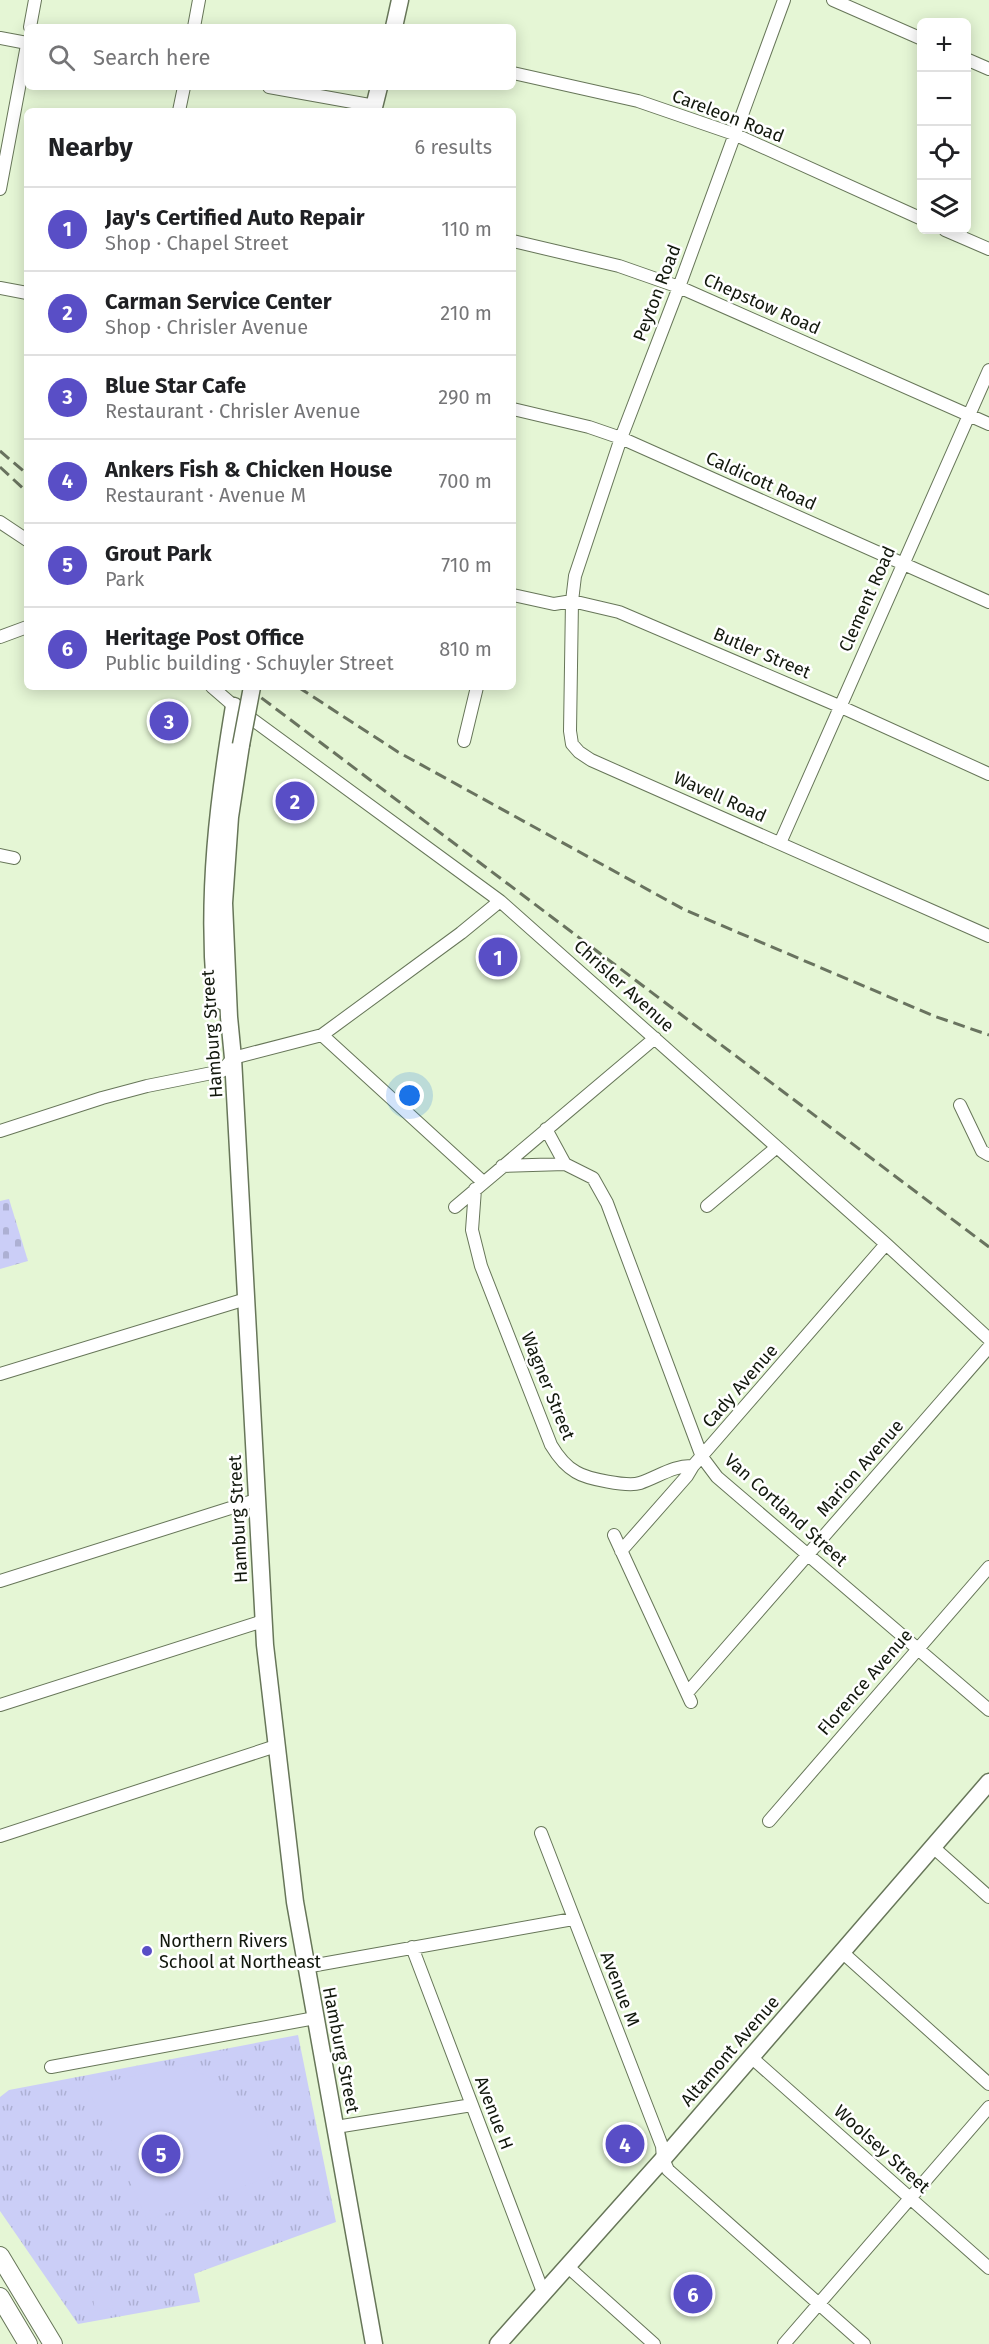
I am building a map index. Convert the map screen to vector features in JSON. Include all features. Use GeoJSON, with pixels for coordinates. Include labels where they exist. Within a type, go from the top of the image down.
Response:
{"type":"FeatureCollection","features":[{"type":"Feature","properties":{"kind":"highway"},"geometry":{"type":"LineString","coordinates":[[0,2256],[52,2344]]}},
{"type":"Feature","properties":{"kind":"highway"},"geometry":{"type":"LineString","coordinates":[[0,2296],[28,2344]]}},
{"type":"Feature","properties":{"kind":"main road"},"geometry":{"type":"LineString","coordinates":[[395,24],[400,0]]}},
{"type":"Feature","properties":{"kind":"main road"},"geometry":{"type":"LineString","coordinates":[[374,108],[378,90]]}},
{"type":"Feature","properties":{"kind":"main road","name":"Hamburg Street"},"geometry":{"type":"LineString","coordinates":[[251,690],[230,817],[224,903],[263,1621],[294,1897],[374,2344]]}},
{"type":"Feature","properties":{"kind":"main road"},"geometry":{"type":"LineString","coordinates":[[228,1004],[220,1000],[215,989],[212,897],[217,817],[234,706]]}},
{"type":"Feature","properties":{"kind":"main road","name":"Altamont Avenue"},"geometry":{"type":"LineString","coordinates":[[498,2344],[663,2159],[989,1782]]}},
{"type":"Feature","properties":{"kind":"street"},"geometry":{"type":"LineString","coordinates":[[31,24],[35,0]]}},
{"type":"Feature","properties":{"kind":"street"},"geometry":{"type":"LineString","coordinates":[[195,24],[199,0]]}},
{"type":"Feature","properties":{"kind":"street","name":"Peyton Road"},"geometry":{"type":"LineString","coordinates":[[572,601],[575,576],[621,438],[784,0]]}},
{"type":"Feature","properties":{"kind":"street"},"geometry":{"type":"LineString","coordinates":[[833,0],[917,37]]}},
{"type":"Feature","properties":{"kind":"street"},"geometry":{"type":"LineString","coordinates":[[0,38],[24,43]]}},
{"type":"Feature","properties":{"kind":"street"},"geometry":{"type":"LineString","coordinates":[[0,189],[24,60]]}},
{"type":"Feature","properties":{"kind":"street"},"geometry":{"type":"LineString","coordinates":[[971,61],[989,69]]}},
{"type":"Feature","properties":{"kind":"street","name":"Careleon Road"},"geometry":{"type":"LineString","coordinates":[[516,74],[638,101],[734,134],[917,217]]}},
{"type":"Feature","properties":{"kind":"street"},"geometry":{"type":"LineString","coordinates":[[180,108],[183,90]]}},
{"type":"Feature","properties":{"kind":"street"},"geometry":{"type":"LineString","coordinates":[[283,90],[369,108]]}},
{"type":"Feature","properties":{"kind":"street"},"geometry":{"type":"LineString","coordinates":[[954,234],[989,249]]}},
{"type":"Feature","properties":{"kind":"street","name":"Chepstow Road"},"geometry":{"type":"LineString","coordinates":[[516,242],[619,266],[679,287],[989,424]]}},
{"type":"Feature","properties":{"kind":"street"},"geometry":{"type":"LineString","coordinates":[[0,288],[24,292]]}},
{"type":"Feature","properties":{"kind":"street","name":"Clement Road"},"geometry":{"type":"LineString","coordinates":[[780,843],[989,370]]}},
{"type":"Feature","properties":{"kind":"street","name":"Caldicott Road"},"geometry":{"type":"LineString","coordinates":[[516,410],[589,427],[621,438],[989,603]]}},
{"type":"Feature","properties":{"kind":"street"},"geometry":{"type":"LineString","coordinates":[[0,522],[24,538]]}},
{"type":"Feature","properties":{"kind":"street","name":"Butler Street"},"geometry":{"type":"LineString","coordinates":[[516,596],[554,604],[572,601],[619,612],[839,706],[989,774]]}},
{"type":"Feature","properties":{"kind":"street","name":"Wavell Road"},"geometry":{"type":"LineString","coordinates":[[572,601],[570,731],[572,744],[579,752],[591,760],[989,936]]}},
{"type":"Feature","properties":{"kind":"street"},"geometry":{"type":"LineString","coordinates":[[0,637],[24,628]]}},
{"type":"Feature","properties":{"kind":"street","name":"Chrisler Avenue"},"geometry":{"type":"LineString","coordinates":[[215,690],[234,706],[500,901],[886,1244],[989,1339]]}},
{"type":"Feature","properties":{"kind":"street"},"geometry":{"type":"LineString","coordinates":[[464,741],[476,690]]}},
{"type":"Feature","properties":{"kind":"street"},"geometry":{"type":"LineString","coordinates":[[0,855],[14,858]]}},
{"type":"Feature","properties":{"kind":"street"},"geometry":{"type":"LineString","coordinates":[[0,1131],[102,1098],[147,1086],[222,1071],[233,1058],[322,1035],[461,933],[500,901]]}},
{"type":"Feature","properties":{"kind":"street"},"geometry":{"type":"LineString","coordinates":[[322,1035],[479,1186]]}},
{"type":"Feature","properties":{"kind":"street"},"geometry":{"type":"LineString","coordinates":[[455,1207],[655,1038]]}},
{"type":"Feature","properties":{"kind":"street"},"geometry":{"type":"LineString","coordinates":[[960,1105],[982,1151],[989,1155]]}},
{"type":"Feature","properties":{"kind":"street"},"geometry":{"type":"LineString","coordinates":[[546,1129],[565,1164]]}},
{"type":"Feature","properties":{"kind":"street"},"geometry":{"type":"LineString","coordinates":[[707,1206],[777,1147]]}},
{"type":"Feature","properties":{"kind":"street","name":"Van Cortland Street"},"geometry":{"type":"LineString","coordinates":[[502,1166],[565,1164],[593,1178],[607,1203],[702,1457],[717,1477],[989,1710]]}},
{"type":"Feature","properties":{"kind":"street","name":"Wagner Street"},"geometry":{"type":"LineString","coordinates":[[479,1186],[472,1230],[481,1266],[551,1445],[559,1457],[576,1473],[621,1484],[637,1484],[683,1466],[693,1466]]}},
{"type":"Feature","properties":{"kind":"street","name":"Cady Avenue"},"geometry":{"type":"LineString","coordinates":[[621,1551],[886,1244]]}},
{"type":"Feature","properties":{"kind":"street"},"geometry":{"type":"LineString","coordinates":[[0,1374],[246,1299]]}},
{"type":"Feature","properties":{"kind":"street","name":"Marion Avenue"},"geometry":{"type":"LineString","coordinates":[[621,1551],[689,1698],[989,1347]]}},
{"type":"Feature","properties":{"kind":"street"},"geometry":{"type":"LineString","coordinates":[[0,1581],[256,1500]]}},
{"type":"Feature","properties":{"kind":"street"},"geometry":{"type":"LineString","coordinates":[[614,1535],[621,1551]]}},
{"type":"Feature","properties":{"kind":"street","name":"Florence Avenue"},"geometry":{"type":"LineString","coordinates":[[769,1821],[989,1567]]}},
{"type":"Feature","properties":{"kind":"street"},"geometry":{"type":"LineString","coordinates":[[0,1705],[263,1621]]}},
{"type":"Feature","properties":{"kind":"street"},"geometry":{"type":"LineString","coordinates":[[0,1836],[276,1746]]}},
{"type":"Feature","properties":{"kind":"street","name":"Avenue M"},"geometry":{"type":"LineString","coordinates":[[540,1833],[662,2146],[663,2159]]}},
{"type":"Feature","properties":{"kind":"street"},"geometry":{"type":"LineString","coordinates":[[933,1847],[989,1897]]}},
{"type":"Feature","properties":{"kind":"street"},"geometry":{"type":"LineString","coordinates":[[305,1967],[573,1919]]}},
{"type":"Feature","properties":{"kind":"street","name":"Avenue H"},"geometry":{"type":"LineString","coordinates":[[412,1947],[543,2292]]}},
{"type":"Feature","properties":{"kind":"street"},"geometry":{"type":"LineString","coordinates":[[842,1952],[989,2084]]}},
{"type":"Feature","properties":{"kind":"street"},"geometry":{"type":"LineString","coordinates":[[51,2067],[315,2018]]}},
{"type":"Feature","properties":{"kind":"street","name":"Woolsey Street"},"geometry":{"type":"LineString","coordinates":[[751,2056],[989,2268]]}},
{"type":"Feature","properties":{"kind":"street"},"geometry":{"type":"LineString","coordinates":[[336,2127],[471,2105]]}},
{"type":"Feature","properties":{"kind":"street"},"geometry":{"type":"LineString","coordinates":[[784,2344],[989,2107]]}},
{"type":"Feature","properties":{"kind":"street"},"geometry":{"type":"LineString","coordinates":[[663,2159],[668,2170],[864,2344]]}},
{"type":"Feature","properties":{"kind":"street"},"geometry":{"type":"LineString","coordinates":[[567,2266],[654,2344]]}},
{"type":"Feature","properties":{"kind":"green space"},"geometry":{"type":"Polygon","coordinates":[[[9,1199],[28,1261],[0,1269],[0,1201],[9,1199]]]}},
{"type":"Feature","properties":{"kind":"green space"},"geometry":{"type":"Polygon","coordinates":[[[298,2035],[336,2222],[194,2274],[200,2302],[78,2324],[0,2211],[0,2097],[9,2090],[298,2035]]]}},
{"type":"Feature","properties":{"kind":"green space"},"geometry":{"type":"Polygon","coordinates":[[[183,2064],[214,2080],[265,2120],[273,2176],[147,2220],[87,2087],[183,2064]]]}},
{"type":"Feature","properties":{"kind":"green space"},"geometry":{"type":"Polygon","coordinates":[[[108,2275],[113,2309],[95,2311],[90,2278],[108,2275]]]}},
{"type":"Feature","properties":{"kind":"railway"},"geometry":{"type":"LineString","coordinates":[[0,451],[24,471]]}},
{"type":"Feature","properties":{"kind":"railway"},"geometry":{"type":"LineString","coordinates":[[0,467],[24,489]]}},
{"type":"Feature","properties":{"kind":"railway"},"geometry":{"type":"LineString","coordinates":[[251,690],[989,1247]]}},
{"type":"Feature","properties":{"kind":"railway"},"geometry":{"type":"LineString","coordinates":[[303,690],[398,752],[683,909],[934,1016],[989,1035]]}},
{"type":"Feature","properties":{"kind":"place","name":"Blue Star Cafe"},"geometry":{"type":"Point","coordinates":[169,721]}},
{"type":"Feature","properties":{"kind":"place","name":"Carman Service Center"},"geometry":{"type":"Point","coordinates":[295,801]}},
{"type":"Feature","properties":{"kind":"place","name":"Jay's Certified Auto Repair"},"geometry":{"type":"Point","coordinates":[498,957]}},
{"type":"Feature","properties":{"kind":"place","name":"Northern Rivers School at Northeast"},"geometry":{"type":"Point","coordinates":[147,1951]}},
{"type":"Feature","properties":{"kind":"place","name":"Ankers Fish & Chicken House"},"geometry":{"type":"Point","coordinates":[625,2144]}},
{"type":"Feature","properties":{"kind":"place","name":"Grout Park"},"geometry":{"type":"Point","coordinates":[161,2154]}},
{"type":"Feature","properties":{"kind":"place","name":"Heritage Post Office"},"geometry":{"type":"Point","coordinates":[693,2294]}}]}
